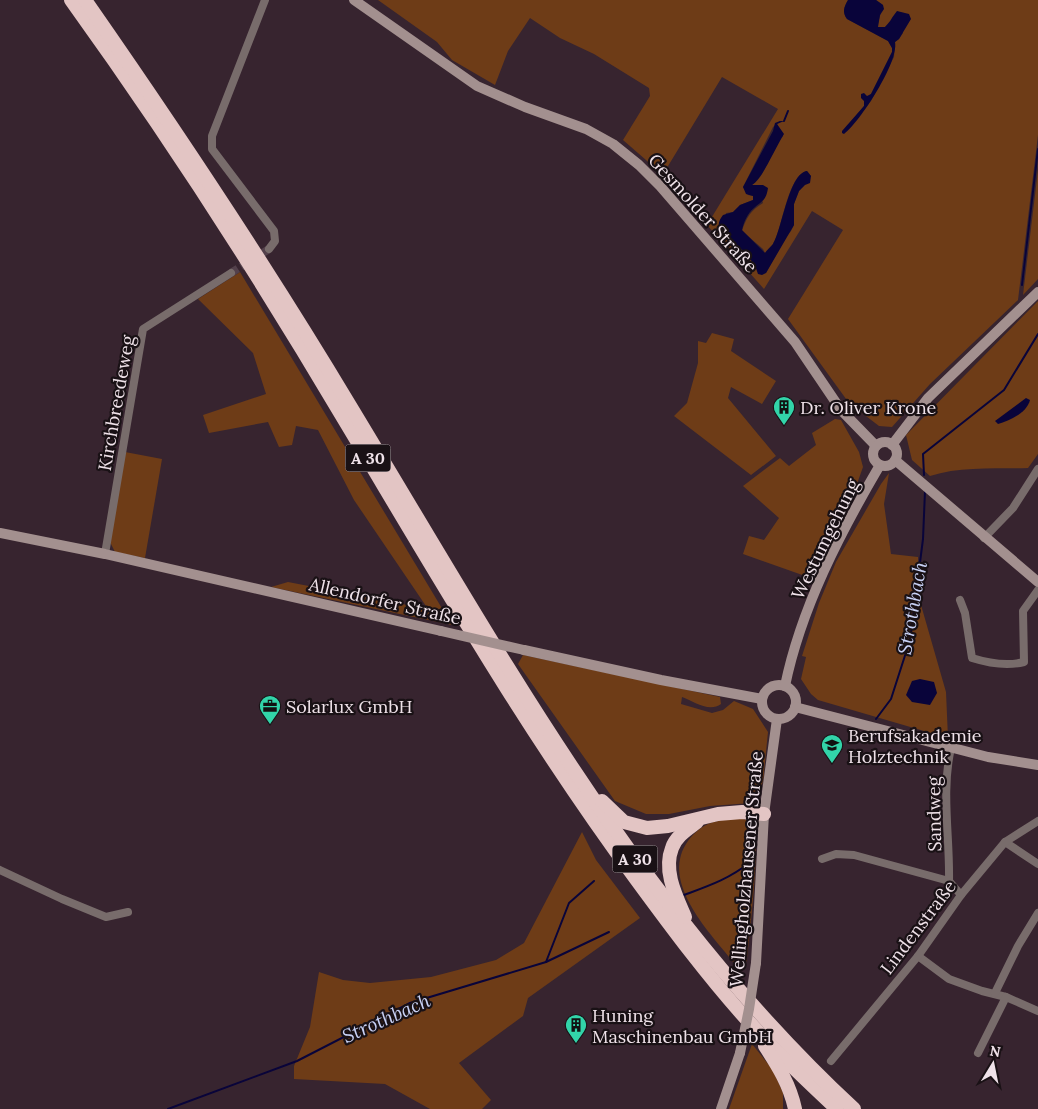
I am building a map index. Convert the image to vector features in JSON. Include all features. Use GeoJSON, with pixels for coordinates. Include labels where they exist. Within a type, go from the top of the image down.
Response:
{"type":"FeatureCollection","features":[{"type":"Feature","properties":{"kind":"highway","name":"A 30"},"geometry":{"type":"LineString","coordinates":[[71,0],[154,119],[251,267],[483,651],[575,794],[663,916],[750,1022],[836,1109]]}},
{"type":"Feature","properties":{"kind":"highway","name":"A 30"},"geometry":{"type":"LineString","coordinates":[[85,0],[164,113],[254,249],[519,686],[578,778],[641,867],[695,938],[787,1042],[854,1109]]}},
{"type":"Feature","properties":{"kind":"highway"},"geometry":{"type":"LineString","coordinates":[[578,778],[624,822],[647,828],[668,826],[718,814],[742,812],[764,814]]}},
{"type":"Feature","properties":{"kind":"highway"},"geometry":{"type":"LineString","coordinates":[[695,938],[676,895],[669,872],[672,848],[680,836],[700,818]]}},
{"type":"Feature","properties":{"kind":"highway"},"geometry":{"type":"LineString","coordinates":[[750,1022],[782,1073],[792,1095],[795,1109]]}},
{"type":"Feature","properties":{"kind":"main road","name":"Gesmolder Straße"},"geometry":{"type":"LineString","coordinates":[[354,0],[477,86],[525,107],[586,129],[613,144],[639,165],[660,186],[795,342],[841,410],[876,446]]}},
{"type":"Feature","properties":{"kind":"main road"},"geometry":{"type":"LineString","coordinates":[[892,445],[928,398],[1038,292]]}},
{"type":"Feature","properties":{"kind":"main road"},"geometry":{"type":"LineString","coordinates":[[882,443],[892,445],[897,454],[895,460],[887,466],[880,465],[874,456],[876,446],[882,443]]}},
{"type":"Feature","properties":{"kind":"main road"},"geometry":{"type":"LineString","coordinates":[[895,460],[984,538],[1038,582]]}},
{"type":"Feature","properties":{"kind":"main road","name":"Westumgehung"},"geometry":{"type":"LineString","coordinates":[[785,686],[799,636],[828,561],[880,465]]}},
{"type":"Feature","properties":{"kind":"main road","name":"Allendorfer Straße"},"geometry":{"type":"LineString","coordinates":[[0,533],[105,554],[661,680],[762,699]]}},
{"type":"Feature","properties":{"kind":"main road"},"geometry":{"type":"LineString","coordinates":[[779,685],[785,686],[793,692],[796,702],[795,707],[794,711],[786,718],[777,719],[765,712],[762,699],[768,689],[779,685]]}},
{"type":"Feature","properties":{"kind":"main road"},"geometry":{"type":"LineString","coordinates":[[795,707],[951,748],[1038,766]]}},
{"type":"Feature","properties":{"kind":"main road","name":"Wellingholzhausener Straße"},"geometry":{"type":"LineString","coordinates":[[721,1109],[740,1053],[750,1010],[756,963],[764,814],[777,719]]}},
{"type":"Feature","properties":{"kind":"street"},"geometry":{"type":"LineString","coordinates":[[265,0],[212,136],[212,149],[274,231],[275,241],[269,249]]}},
{"type":"Feature","properties":{"kind":"street","name":"Kirchbreedeweg"},"geometry":{"type":"LineString","coordinates":[[105,554],[143,329],[231,273]]}},
{"type":"Feature","properties":{"kind":"street"},"geometry":{"type":"LineString","coordinates":[[984,538],[1013,508],[1038,469]]}},
{"type":"Feature","properties":{"kind":"street"},"geometry":{"type":"LineString","coordinates":[[960,600],[965,613],[972,658],[983,662],[1016,664],[1024,662],[1023,610],[1038,590]]}},
{"type":"Feature","properties":{"kind":"street","name":"Sandweg"},"geometry":{"type":"LineString","coordinates":[[949,881],[947,810],[948,762],[951,748]]}},
{"type":"Feature","properties":{"kind":"street","name":"Lindenstraße"},"geometry":{"type":"LineString","coordinates":[[831,1060],[918,956],[960,895],[1006,842],[1038,822]]}},
{"type":"Feature","properties":{"kind":"street"},"geometry":{"type":"LineString","coordinates":[[1006,842],[1038,864]]}},
{"type":"Feature","properties":{"kind":"street"},"geometry":{"type":"LineString","coordinates":[[822,858],[836,854],[854,855],[949,881],[960,895]]}},
{"type":"Feature","properties":{"kind":"street"},"geometry":{"type":"LineString","coordinates":[[0,870],[106,916],[128,912]]}},
{"type":"Feature","properties":{"kind":"street"},"geometry":{"type":"LineString","coordinates":[[995,993],[1018,946],[1038,912]]}},
{"type":"Feature","properties":{"kind":"street"},"geometry":{"type":"LineString","coordinates":[[918,956],[949,979],[982,991],[995,993],[1038,1011]]}},
{"type":"Feature","properties":{"kind":"street"},"geometry":{"type":"LineString","coordinates":[[978,1053],[1006,997]]}},
{"type":"Feature","properties":{"kind":"shaded area"},"geometry":{"type":"Polygon","coordinates":[[[378,0],[848,0],[844,10],[847,19],[888,41],[892,52],[871,94],[864,101],[864,106],[842,133],[871,101],[894,57],[895,42],[903,33],[892,21],[885,27],[877,27],[883,5],[876,0],[1038,0],[1038,135],[1018,300],[930,384],[892,427],[879,426],[849,403],[788,319],[843,230],[812,211],[764,289],[707,225],[778,109],[722,77],[662,176],[623,140],[650,96],[649,88],[594,54],[560,38],[530,18],[508,51],[495,85],[452,60],[437,42],[378,0]],[[780,121],[773,127],[743,187],[748,195],[753,196],[753,200],[740,205],[733,212],[726,213],[722,233],[766,273],[794,225],[794,204],[799,191],[811,176],[807,171],[800,174],[795,182],[790,191],[776,237],[765,253],[763,249],[742,231],[745,222],[755,208],[763,203],[758,185],[752,185],[761,176],[783,136],[777,124],[784,122],[780,121]]]}},
{"type":"Feature","properties":{"kind":"shaded area"},"geometry":{"type":"Polygon","coordinates":[[[848,0],[876,0],[883,5],[884,9],[880,15],[878,27],[885,27],[897,11],[909,14],[911,19],[899,39],[895,42],[895,51],[891,63],[877,91],[859,117],[844,134],[842,131],[864,106],[861,94],[864,93],[867,96],[871,94],[892,52],[888,41],[847,19],[844,10],[848,0]]]}},
{"type":"Feature","properties":{"kind":"shaded area"},"geometry":{"type":"Polygon","coordinates":[[[784,121],[777,124],[784,134],[765,169],[752,185],[763,185],[768,188],[766,196],[749,213],[742,230],[765,253],[776,237],[795,181],[801,174],[807,171],[811,176],[810,183],[799,191],[794,204],[794,225],[766,273],[762,275],[758,274],[746,254],[721,232],[719,223],[723,215],[733,212],[740,205],[753,200],[753,196],[746,194],[743,187],[773,131],[775,123],[784,121]]]}},
{"type":"Feature","properties":{"kind":"shaded area"},"geometry":{"type":"Polygon","coordinates":[[[1038,170],[1038,279],[1023,295],[1038,170]]]}},
{"type":"Feature","properties":{"kind":"shaded area"},"geometry":{"type":"Polygon","coordinates":[[[240,272],[452,625],[271,587],[288,582],[428,609],[354,500],[318,430],[296,426],[292,445],[279,447],[268,422],[209,433],[203,415],[266,394],[253,353],[198,299],[240,272]]]}},
{"type":"Feature","properties":{"kind":"shaded area"},"geometry":{"type":"Polygon","coordinates":[[[1038,301],[1038,454],[1028,468],[966,469],[930,476],[912,460],[906,435],[1038,301]]]}},
{"type":"Feature","properties":{"kind":"shaded area"},"geometry":{"type":"Polygon","coordinates":[[[712,333],[734,339],[731,351],[776,381],[762,404],[731,387],[728,398],[776,456],[751,475],[674,416],[687,403],[698,363],[698,341],[706,343],[712,333]]]}},
{"type":"Feature","properties":{"kind":"shaded area"},"geometry":{"type":"Polygon","coordinates":[[[1026,398],[1030,400],[1021,413],[1002,423],[998,424],[995,421],[1026,398]]]}},
{"type":"Feature","properties":{"kind":"shaded area"},"geometry":{"type":"Polygon","coordinates":[[[835,419],[841,420],[859,452],[863,467],[858,481],[808,577],[743,554],[749,536],[764,540],[779,518],[743,486],[780,458],[789,466],[816,445],[812,433],[835,419]]]}},
{"type":"Feature","properties":{"kind":"shaded area"},"geometry":{"type":"Polygon","coordinates":[[[125,452],[162,459],[145,558],[115,552],[110,542],[125,452]]]}},
{"type":"Feature","properties":{"kind":"shaded area"},"geometry":{"type":"Polygon","coordinates":[[[889,473],[884,504],[891,554],[918,557],[919,598],[946,692],[948,738],[818,700],[811,694],[801,679],[806,657],[802,656],[819,603],[836,562],[889,473]]]}},
{"type":"Feature","properties":{"kind":"shaded area"},"geometry":{"type":"Polygon","coordinates":[[[523,655],[720,697],[721,704],[706,707],[682,697],[681,704],[712,713],[723,710],[734,701],[753,709],[768,732],[763,781],[758,796],[751,803],[710,806],[669,814],[646,814],[615,801],[518,664],[523,655]]]}},
{"type":"Feature","properties":{"kind":"shaded area"},"geometry":{"type":"Polygon","coordinates":[[[920,679],[934,682],[937,693],[930,705],[912,702],[906,695],[912,681],[920,679]]]}},
{"type":"Feature","properties":{"kind":"shaded area"},"geometry":{"type":"Polygon","coordinates":[[[730,818],[749,821],[753,827],[756,851],[747,961],[735,964],[692,908],[684,892],[680,875],[680,859],[690,838],[708,824],[730,818]]]}},
{"type":"Feature","properties":{"kind":"shaded area"},"geometry":{"type":"Polygon","coordinates":[[[582,832],[596,860],[640,918],[528,998],[523,1016],[459,1063],[491,1100],[482,1109],[430,1109],[385,1084],[294,1079],[294,1066],[310,1027],[319,972],[343,980],[370,983],[431,977],[496,960],[524,943],[582,832]]]}},
{"type":"Feature","properties":{"kind":"shaded area"},"geometry":{"type":"Polygon","coordinates":[[[752,1044],[773,1070],[783,1093],[783,1109],[729,1109],[752,1044]]]}},
{"type":"Feature","properties":{"kind":"waterway"},"geometry":{"type":"LineString","coordinates":[[784,121],[788,111]]}},
{"type":"Feature","properties":{"kind":"waterway"},"geometry":{"type":"LineString","coordinates":[[1022,285],[1038,149]]}},
{"type":"Feature","properties":{"kind":"waterway","name":"Strothbach"},"geometry":{"type":"LineString","coordinates":[[924,475],[923,454],[1004,390],[1038,334]]}},
{"type":"Feature","properties":{"kind":"waterway","name":"Strothbach"},"geometry":{"type":"LineString","coordinates":[[876,719],[891,699],[910,640],[923,539],[925,491]]}},
{"type":"Feature","properties":{"kind":"waterway"},"geometry":{"type":"LineString","coordinates":[[684,895],[726,878],[749,863]]}},
{"type":"Feature","properties":{"kind":"waterway","name":"Strothbach"},"geometry":{"type":"LineString","coordinates":[[168,1109],[297,1061],[410,1003],[546,962],[569,903],[594,881]]}},
{"type":"Feature","properties":{"kind":"waterway"},"geometry":{"type":"LineString","coordinates":[[546,962],[609,932]]}},
{"type":"Feature","properties":{"kind":"tunnel"},"geometry":{"type":"LineString","coordinates":[[231,273],[269,249]]}},
{"type":"Feature","properties":{"kind":"place","name":"Dr. Oliver Krone"},"geometry":{"type":"Point","coordinates":[784,426]}},
{"type":"Feature","properties":{"kind":"place","name":"Solarlux GmbH"},"geometry":{"type":"Point","coordinates":[270,725]}},
{"type":"Feature","properties":{"kind":"place","name":"Berufsakademie Holztechnik"},"geometry":{"type":"Point","coordinates":[832,764]}},
{"type":"Feature","properties":{"kind":"place","name":"Huning Maschinenbau GmbH"},"geometry":{"type":"Point","coordinates":[576,1044]}}]}
